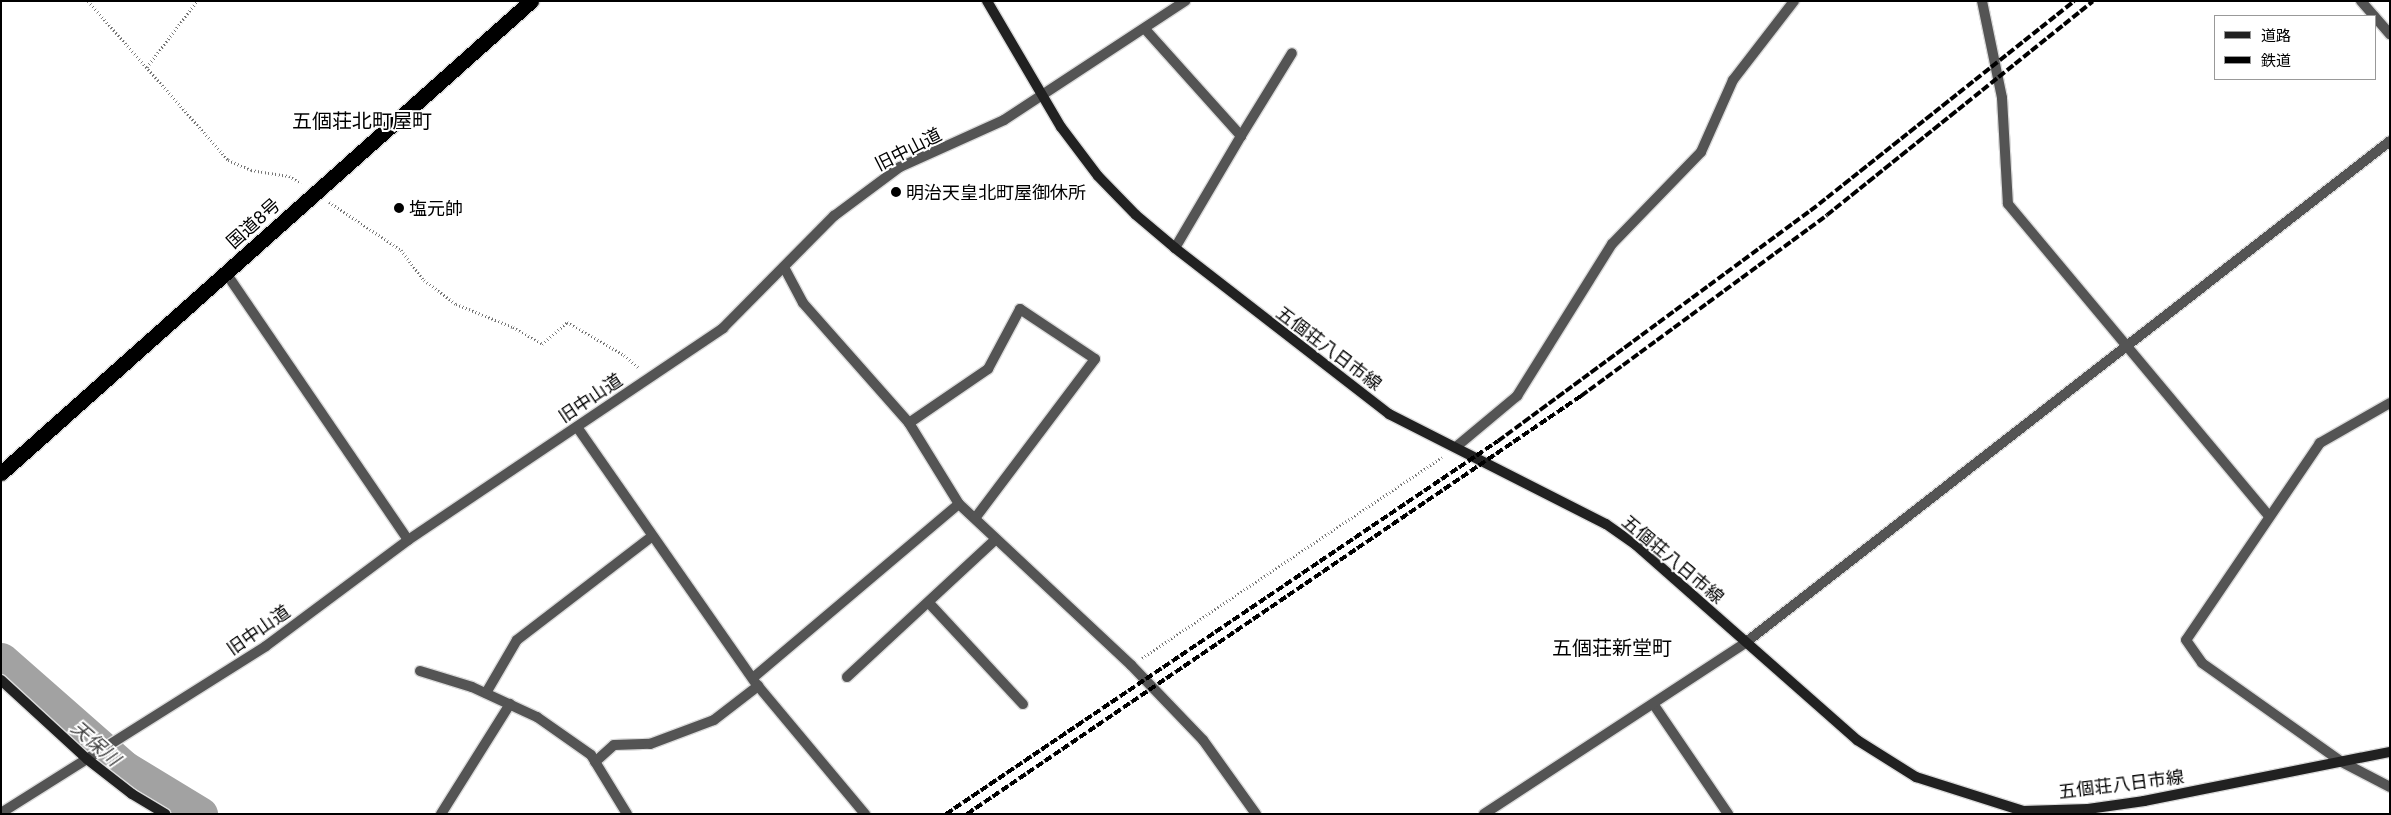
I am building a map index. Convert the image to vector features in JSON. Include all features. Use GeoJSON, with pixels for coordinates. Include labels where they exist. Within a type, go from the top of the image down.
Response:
{"type":"FeatureCollection","features":[{"type":"Feature","properties":{"kind":"highway","name":"国道8号"},"geometry":{"type":"LineString","coordinates":[[1,473],[531,1]]}},
{"type":"Feature","properties":{"kind":"main road","name":"五個荘八日市線"},"geometry":{"type":"LineString","coordinates":[[987,1],[1040,94],[1098,176],[1175,248],[1389,414],[1606,524],[1636,545],[1744,643],[1857,740],[1916,777],[2024,812],[2088,808],[2144,801],[2390,752]]}},
{"type":"Feature","properties":{"kind":"main road"},"geometry":{"type":"LineString","coordinates":[[1,680],[87,759],[132,794],[165,814]]}},
{"type":"Feature","properties":{"kind":"street","name":"旧中山道"},"geometry":{"type":"LineString","coordinates":[[1,813],[266,646],[408,540],[723,328],[785,270],[834,216],[900,167],[1004,120],[1040,94],[1145,29],[1185,1]]}},
{"type":"Feature","properties":{"kind":"street"},"geometry":{"type":"LineString","coordinates":[[1456,447],[1517,396],[1612,244],[1701,152],[1733,80],[1794,1]]}},
{"type":"Feature","properties":{"kind":"street"},"geometry":{"type":"LineString","coordinates":[[1982,1],[2002,98],[2008,204],[2268,515]]}},
{"type":"Feature","properties":{"kind":"street"},"geometry":{"type":"LineString","coordinates":[[2361,1],[2372,15]]}},
{"type":"Feature","properties":{"kind":"street"},"geometry":{"type":"LineString","coordinates":[[2376,19],[2390,34]]}},
{"type":"Feature","properties":{"kind":"street"},"geometry":{"type":"LineString","coordinates":[[1145,29],[1241,136]]}},
{"type":"Feature","properties":{"kind":"street"},"geometry":{"type":"LineString","coordinates":[[1175,248],[1292,53]]}},
{"type":"Feature","properties":{"kind":"street"},"geometry":{"type":"LineString","coordinates":[[1484,814],[1654,705],[1744,643],[2390,141]]}},
{"type":"Feature","properties":{"kind":"street"},"geometry":{"type":"LineString","coordinates":[[785,270],[803,303],[909,423],[960,504],[995,540],[1131,665],[1203,740],[1256,814]]}},
{"type":"Feature","properties":{"kind":"street"},"geometry":{"type":"LineString","coordinates":[[226,273],[408,540]]}},
{"type":"Feature","properties":{"kind":"street"},"geometry":{"type":"LineString","coordinates":[[909,423],[988,369],[1020,309],[1095,359],[975,518]]}},
{"type":"Feature","properties":{"kind":"street"},"geometry":{"type":"LineString","coordinates":[[2390,403],[2320,443],[2268,515],[2186,640],[2202,663],[2342,762],[2390,787]]}},
{"type":"Feature","properties":{"kind":"street"},"geometry":{"type":"LineString","coordinates":[[577,427],[651,537],[756,681],[865,814]]}},
{"type":"Feature","properties":{"kind":"street"},"geometry":{"type":"LineString","coordinates":[[595,762],[614,745],[650,744],[714,720],[756,681],[960,504]]}},
{"type":"Feature","properties":{"kind":"street"},"geometry":{"type":"LineString","coordinates":[[486,693],[517,640],[651,537]]}},
{"type":"Feature","properties":{"kind":"street"},"geometry":{"type":"LineString","coordinates":[[847,677],[995,540]]}},
{"type":"Feature","properties":{"kind":"street"},"geometry":{"type":"LineString","coordinates":[[929,603],[1023,704]]}},
{"type":"Feature","properties":{"kind":"street"},"geometry":{"type":"LineString","coordinates":[[420,671],[486,693],[537,717],[591,756],[627,814]]}},
{"type":"Feature","properties":{"kind":"street"},"geometry":{"type":"LineString","coordinates":[[441,814],[510,704]]}},
{"type":"Feature","properties":{"kind":"street"},"geometry":{"type":"LineString","coordinates":[[1654,705],[1728,814]]}},
{"type":"Feature","properties":{"kind":"path"},"geometry":{"type":"LineString","coordinates":[[88,1],[228,160],[251,170],[289,176],[315,192],[401,250],[424,280],[456,304],[542,344],[567,322],[624,355],[649,378]]}},
{"type":"Feature","properties":{"kind":"path"},"geometry":{"type":"LineString","coordinates":[[147,67],[197,1]]}},
{"type":"Feature","properties":{"kind":"path"},"geometry":{"type":"LineString","coordinates":[[1131,665],[1456,447]]}},
{"type":"Feature","properties":{"kind":"waterway","name":"天保川"},"geometry":{"type":"LineString","coordinates":[[1,660],[124,768],[200,814]]}},
{"type":"Feature","properties":{"kind":"railway"},"geometry":{"type":"LineString","coordinates":[[946,814],[1498,441],[1819,204],[2074,1]]}},
{"type":"Feature","properties":{"kind":"railway"},"geometry":{"type":"LineString","coordinates":[[967,814],[1581,396],[1827,215],[2093,1]]}},
{"type":"Feature","properties":{"kind":"place","name":"明治天皇北町屋御休所"},"geometry":{"type":"Point","coordinates":[896,192]}},
{"type":"Feature","properties":{"kind":"place","name":"塩元帥"},"geometry":{"type":"Point","coordinates":[399,208]}},
{"type":"Feature","properties":{"kind":"district","name":"五個荘北町屋町"},"geometry":{"type":"Point","coordinates":[362,120]}},
{"type":"Feature","properties":{"kind":"district","name":"五個荘新堂町"},"geometry":{"type":"Point","coordinates":[1612,647]}}]}
